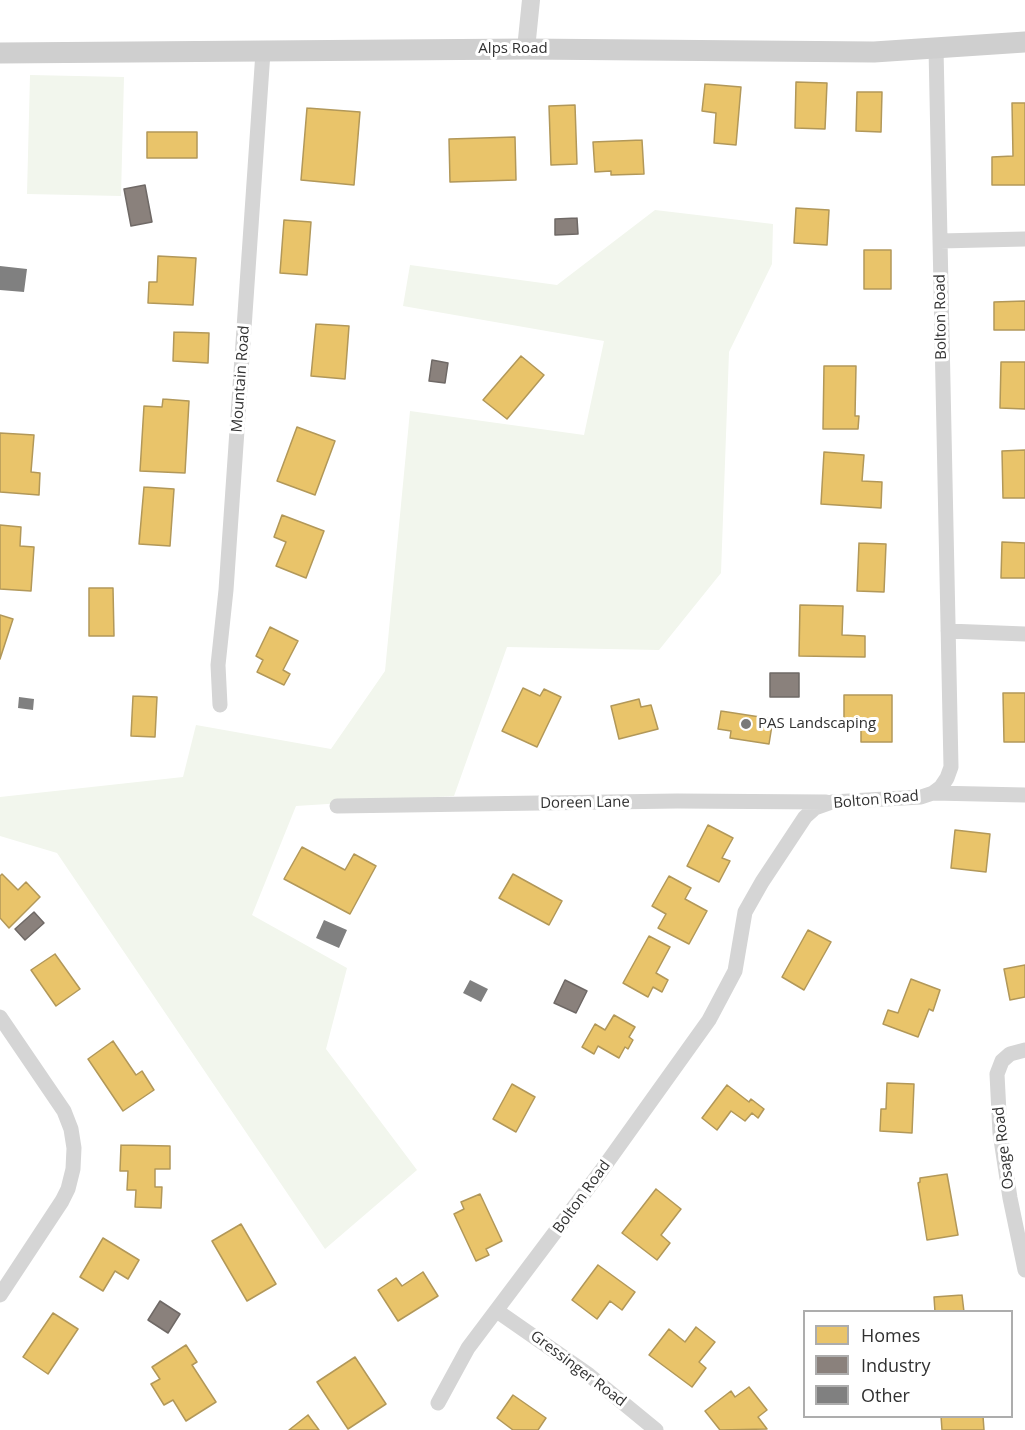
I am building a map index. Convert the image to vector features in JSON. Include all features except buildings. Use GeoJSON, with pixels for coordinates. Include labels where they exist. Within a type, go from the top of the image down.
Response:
{"type":"FeatureCollection","features":[{"type":"Feature","properties":{"kind":"main road","name":"Alps Road"},"geometry":{"type":"LineString","coordinates":[[0,53],[526,49],[874,52],[1025,42]]}},
{"type":"Feature","properties":{"kind":"street"},"geometry":{"type":"LineString","coordinates":[[526,49],[531,0]]}},
{"type":"Feature","properties":{"kind":"street","name":"Bolton Road"},"geometry":{"type":"LineString","coordinates":[[438,1403],[468,1348],[710,1020],[735,971],[745,912],[805,817],[815,808],[832,802],[921,796],[933,793],[947,778],[951,767],[936,48]]}},
{"type":"Feature","properties":{"kind":"street","name":"Mountain Road"},"geometry":{"type":"LineString","coordinates":[[220,705],[218,665],[226,590],[263,52]]}},
{"type":"Feature","properties":{"kind":"street"},"geometry":{"type":"LineString","coordinates":[[940,241],[1025,239]]}},
{"type":"Feature","properties":{"kind":"street"},"geometry":{"type":"LineString","coordinates":[[948,631],[1025,634]]}},
{"type":"Feature","properties":{"kind":"street"},"geometry":{"type":"LineString","coordinates":[[933,793],[1025,795]]}},
{"type":"Feature","properties":{"kind":"street","name":"Doreen Lane"},"geometry":{"type":"LineString","coordinates":[[338,806],[677,801],[832,802]]}},
{"type":"Feature","properties":{"kind":"street"},"geometry":{"type":"LineString","coordinates":[[0,1017],[64,1111],[71,1129],[74,1148],[73,1169],[62,1201],[0,1295]]}},
{"type":"Feature","properties":{"kind":"street","name":"Osage Road"},"geometry":{"type":"LineString","coordinates":[[1025,1050],[1010,1054],[1002,1061],[997,1074],[1000,1133],[1010,1198],[1025,1270]]}},
{"type":"Feature","properties":{"kind":"street","name":"Gressinger Road"},"geometry":{"type":"LineString","coordinates":[[497,1311],[589,1375],[656,1430]]}},
{"type":"Feature","properties":{"kind":"shaded area"},"geometry":{"type":"Polygon","coordinates":[[[30,75],[124,77],[121,196],[27,194],[30,75]]]}},
{"type":"Feature","properties":{"kind":"shaded area"},"geometry":{"type":"Polygon","coordinates":[[[655,210],[773,224],[772,264],[729,352],[721,573],[659,650],[507,647],[454,796],[296,806],[252,915],[347,968],[326,1049],[417,1170],[325,1249],[57,853],[0,836],[0,797],[183,777],[196,725],[331,749],[385,671],[410,411],[584,435],[604,341],[403,306],[410,265],[557,285],[655,210]]]}},
{"type":"Feature","properties":{"kind":"place","name":"PAS Landscaping"},"geometry":{"type":"Point","coordinates":[746,724]}}]}
